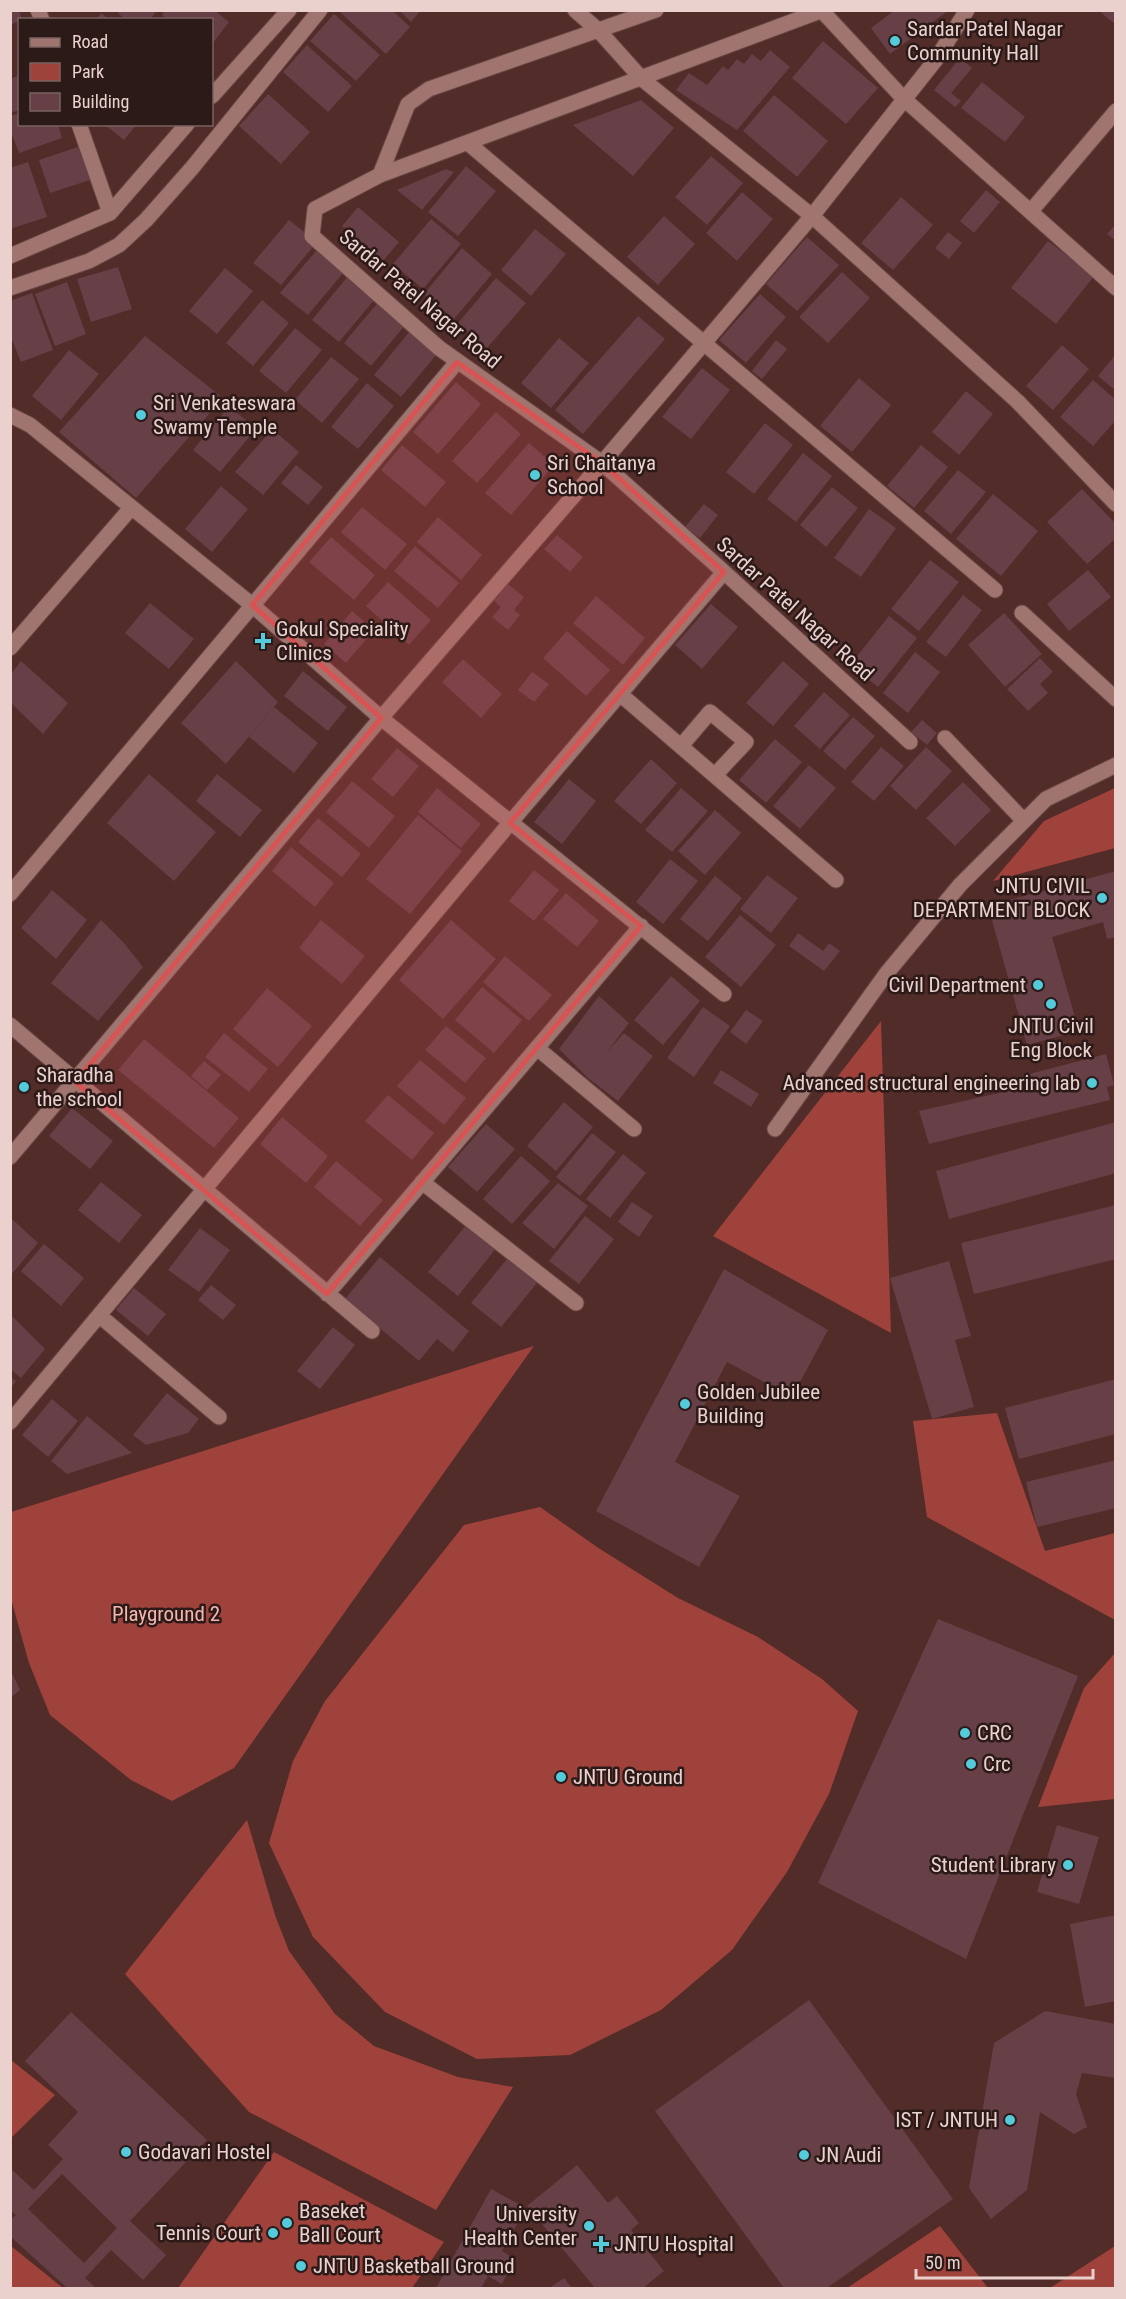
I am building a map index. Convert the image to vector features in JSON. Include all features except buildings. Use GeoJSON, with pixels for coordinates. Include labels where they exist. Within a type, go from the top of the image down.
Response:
{"type":"FeatureCollection","features":[{"type":"Feature","properties":{"kind":"street"},"geometry":{"type":"LineString","coordinates":[[213,95],[289,10]]}},
{"type":"Feature","properties":{"kind":"street"},"geometry":{"type":"LineString","coordinates":[[10,288],[89,261],[119,245],[146,220],[192,168],[320,10]]}},
{"type":"Feature","properties":{"kind":"street"},"geometry":{"type":"LineString","coordinates":[[575,10],[599,31],[642,79],[812,216],[1017,401],[1116,504]]}},
{"type":"Feature","properties":{"kind":"street"},"geometry":{"type":"LineString","coordinates":[[380,175],[408,104],[429,89],[656,10]]}},
{"type":"Feature","properties":{"kind":"street"},"geometry":{"type":"LineString","coordinates":[[10,1157],[381,718],[602,464],[812,216],[937,58],[967,10]]}},
{"type":"Feature","properties":{"kind":"street"},"geometry":{"type":"LineString","coordinates":[[823,11],[904,99],[1116,288]]}},
{"type":"Feature","properties":{"kind":"street","name":"Sardar Patel Nagar Road"},"geometry":{"type":"LineString","coordinates":[[823,11],[380,175],[315,209],[312,236],[457,362],[602,464],[910,742]]}},
{"type":"Feature","properties":{"kind":"street"},"geometry":{"type":"LineString","coordinates":[[1031,211],[1116,111]]}},
{"type":"Feature","properties":{"kind":"street"},"geometry":{"type":"LineString","coordinates":[[80,126],[110,213]]}},
{"type":"Feature","properties":{"kind":"street"},"geometry":{"type":"LineString","coordinates":[[10,256],[110,213],[185,126]]}},
{"type":"Feature","properties":{"kind":"street"},"geometry":{"type":"LineString","coordinates":[[468,143],[995,590]]}},
{"type":"Feature","properties":{"kind":"street"},"geometry":{"type":"LineString","coordinates":[[10,894],[457,362]]}},
{"type":"Feature","properties":{"kind":"street"},"geometry":{"type":"LineString","coordinates":[[10,415],[30,425],[252,605],[381,718],[724,994]]}},
{"type":"Feature","properties":{"kind":"street"},"geometry":{"type":"LineString","coordinates":[[10,648],[131,508]]}},
{"type":"Feature","properties":{"kind":"street"},"geometry":{"type":"LineString","coordinates":[[10,1422],[510,823],[724,572]]}},
{"type":"Feature","properties":{"kind":"street"},"geometry":{"type":"LineString","coordinates":[[1022,613],[1116,699]]}},
{"type":"Feature","properties":{"kind":"street"},"geometry":{"type":"LineString","coordinates":[[620,694],[836,880]]}},
{"type":"Feature","properties":{"kind":"street"},"geometry":{"type":"LineString","coordinates":[[681,746],[710,712],[746,742],[715,775]]}},
{"type":"Feature","properties":{"kind":"street"},"geometry":{"type":"LineString","coordinates":[[945,738],[1024,821]]}},
{"type":"Feature","properties":{"kind":"street"},"geometry":{"type":"LineString","coordinates":[[775,1129],[886,974],[960,885],[1046,799],[1116,765]]}},
{"type":"Feature","properties":{"kind":"street"},"geometry":{"type":"LineString","coordinates":[[327,1294],[640,926]]}},
{"type":"Feature","properties":{"kind":"street"},"geometry":{"type":"LineString","coordinates":[[10,1025],[372,1330]]}},
{"type":"Feature","properties":{"kind":"street"},"geometry":{"type":"LineString","coordinates":[[537,1048],[634,1129]]}},
{"type":"Feature","properties":{"kind":"street"},"geometry":{"type":"LineString","coordinates":[[422,1182],[576,1303]]}},
{"type":"Feature","properties":{"kind":"street"},"geometry":{"type":"LineString","coordinates":[[100,1316],[219,1417]]}},
{"type":"Feature","properties":{"kind":"highlighted area"},"geometry":{"type":"Polygon","coordinates":[[[457,362],[602,463],[724,572],[510,823],[641,926],[327,1294],[75,1082],[381,718],[252,605],[457,362]]]}},
{"type":"Feature","properties":{"kind":"green space"},"geometry":{"type":"Polygon","coordinates":[[[1115,788],[1115,848],[993,881],[1044,821],[1115,788]]]}},
{"type":"Feature","properties":{"kind":"green space"},"geometry":{"type":"Polygon","coordinates":[[[881,1021],[891,1333],[713,1236],[881,1021]]]}},
{"type":"Feature","properties":{"kind":"green space","name":"Playground 2"},"geometry":{"type":"Polygon","coordinates":[[[534,1346],[234,1768],[172,1801],[131,1780],[50,1715],[29,1663],[11,1599],[11,1512],[534,1346]]]}},
{"type":"Feature","properties":{"kind":"green space"},"geometry":{"type":"Polygon","coordinates":[[[997,1413],[1045,1551],[1115,1533],[1115,1620],[927,1517],[913,1421],[997,1413]]]}},
{"type":"Feature","properties":{"kind":"green space","name":"JNTU Ground"},"geometry":{"type":"Polygon","coordinates":[[[540,1507],[600,1549],[678,1598],[758,1637],[822,1679],[858,1711],[829,1794],[787,1872],[732,1950],[661,2010],[570,2055],[477,2059],[385,2012],[313,1937],[269,1843],[293,1761],[325,1701],[464,1525],[540,1507]]]}},
{"type":"Feature","properties":{"kind":"green space"},"geometry":{"type":"Polygon","coordinates":[[[1115,1653],[1115,1799],[1038,1807],[1084,1688],[1115,1653]]]}},
{"type":"Feature","properties":{"kind":"green space"},"geometry":{"type":"Polygon","coordinates":[[[247,1820],[275,1915],[289,1951],[335,2014],[374,2046],[458,2077],[513,2087],[436,2210],[249,2112],[125,1974],[247,1820]]]}},
{"type":"Feature","properties":{"kind":"green space"},"geometry":{"type":"Polygon","coordinates":[[[11,2060],[55,2095],[11,2138],[11,2060]]]}},
{"type":"Feature","properties":{"kind":"green space"},"geometry":{"type":"Polygon","coordinates":[[[274,2152],[444,2242],[412,2288],[178,2288],[274,2152]]]}},
{"type":"Feature","properties":{"kind":"green space"},"geometry":{"type":"Polygon","coordinates":[[[940,2226],[988,2288],[847,2288],[940,2226]]]}},
{"type":"Feature","properties":{"kind":"green space"},"geometry":{"type":"Polygon","coordinates":[[[11,2246],[63,2288],[11,2288],[11,2246]]]}},
{"type":"Feature","properties":{"kind":"green space"},"geometry":{"type":"Polygon","coordinates":[[[1115,2246],[1115,2288],[1050,2288],[1115,2246]]]}},
{"type":"Feature","properties":{"kind":"place","name":"Sardar Patel Nagar Community Hall"},"geometry":{"type":"Point","coordinates":[895,41]}},
{"type":"Feature","properties":{"kind":"place","name":"Sri Venkateswara Swamy Temple"},"geometry":{"type":"Point","coordinates":[141,415]}},
{"type":"Feature","properties":{"kind":"place","name":"Sri Chaitanya School"},"geometry":{"type":"Point","coordinates":[535,475]}},
{"type":"Feature","properties":{"kind":"place","name":"Gokul Speciality Clinics"},"geometry":{"type":"Point","coordinates":[263,641]}},
{"type":"Feature","properties":{"kind":"place","name":"JNTU CIVIL DEPARTMENT BLOCK"},"geometry":{"type":"Point","coordinates":[1102,898]}},
{"type":"Feature","properties":{"kind":"place","name":"Civil Department"},"geometry":{"type":"Point","coordinates":[1038,985]}},
{"type":"Feature","properties":{"kind":"place","name":"JNTU Civil Eng Block"},"geometry":{"type":"Point","coordinates":[1051,1004]}},
{"type":"Feature","properties":{"kind":"place","name":"Advanced structural engineering lab"},"geometry":{"type":"Point","coordinates":[1092,1083]}},
{"type":"Feature","properties":{"kind":"place","name":"Sharadha the school"},"geometry":{"type":"Point","coordinates":[24,1087]}},
{"type":"Feature","properties":{"kind":"place","name":"Golden Jubilee Building"},"geometry":{"type":"Point","coordinates":[685,1404]}},
{"type":"Feature","properties":{"kind":"place","name":"CRC"},"geometry":{"type":"Point","coordinates":[965,1733]}},
{"type":"Feature","properties":{"kind":"place","name":"Crc"},"geometry":{"type":"Point","coordinates":[971,1764]}},
{"type":"Feature","properties":{"kind":"place","name":"JNTU Ground"},"geometry":{"type":"Point","coordinates":[561,1777]}},
{"type":"Feature","properties":{"kind":"place","name":"Student Library"},"geometry":{"type":"Point","coordinates":[1068,1865]}},
{"type":"Feature","properties":{"kind":"place","name":"IST / JNTUH"},"geometry":{"type":"Point","coordinates":[1010,2120]}},
{"type":"Feature","properties":{"kind":"place","name":"Godavari Hostel"},"geometry":{"type":"Point","coordinates":[126,2152]}},
{"type":"Feature","properties":{"kind":"place","name":"JN Audi"},"geometry":{"type":"Point","coordinates":[804,2155]}},
{"type":"Feature","properties":{"kind":"place","name":"Baseket Ball Court"},"geometry":{"type":"Point","coordinates":[287,2223]}},
{"type":"Feature","properties":{"kind":"place","name":"University Health Center"},"geometry":{"type":"Point","coordinates":[589,2226]}},
{"type":"Feature","properties":{"kind":"place","name":"Tennis Court"},"geometry":{"type":"Point","coordinates":[273,2233]}},
{"type":"Feature","properties":{"kind":"place","name":"JNTU Hospital"},"geometry":{"type":"Point","coordinates":[601,2244]}},
{"type":"Feature","properties":{"kind":"place","name":"JNTU Basketball Ground"},"geometry":{"type":"Point","coordinates":[301,2266]}}]}
